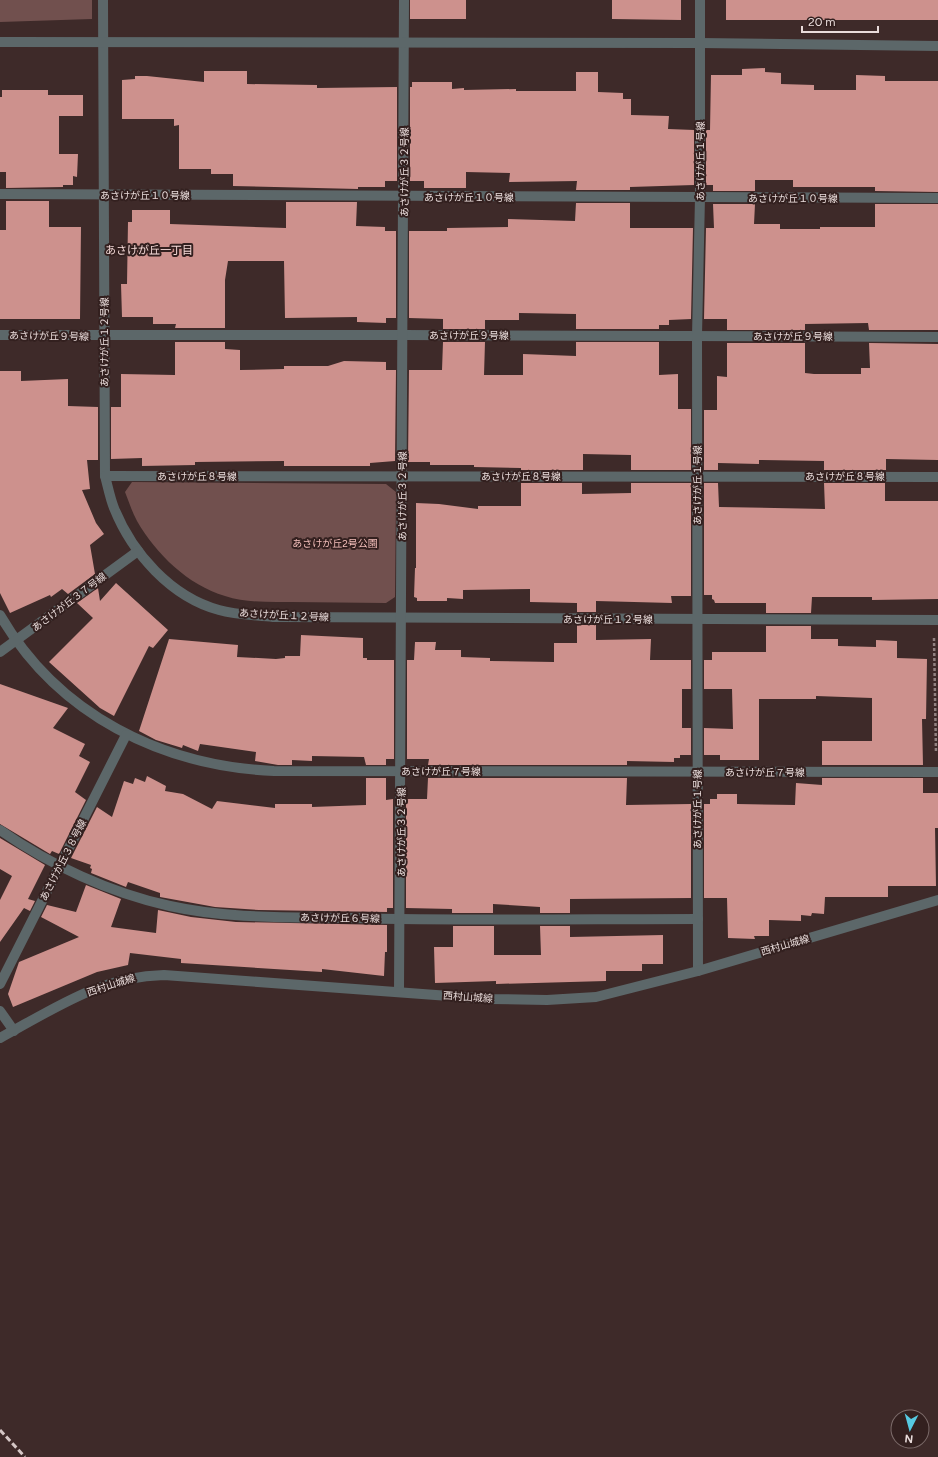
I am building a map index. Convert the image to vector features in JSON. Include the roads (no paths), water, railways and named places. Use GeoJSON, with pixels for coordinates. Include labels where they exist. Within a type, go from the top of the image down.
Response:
{"type":"FeatureCollection","features":[{"type":"Feature","properties":{"kind":"street","name":"あさけが丘１２号線"},"geometry":{"type":"LineString","coordinates":[[103,0],[105,476],[114,508],[138,551],[151,566],[185,595],[219,610],[274,617],[936,620]]}},
{"type":"Feature","properties":{"kind":"street","name":"あさけが丘３２号線"},"geometry":{"type":"LineString","coordinates":[[399,992],[403,476],[404,0]]}},
{"type":"Feature","properties":{"kind":"street","name":"あさけが丘１号線"},"geometry":{"type":"LineString","coordinates":[[698,971],[697,336],[700,197],[700,0]]}},
{"type":"Feature","properties":{"kind":"street"},"geometry":{"type":"LineString","coordinates":[[0,42],[700,43],[938,46]]}},
{"type":"Feature","properties":{"kind":"street","name":"あさけが丘１０号線"},"geometry":{"type":"LineString","coordinates":[[0,194],[404,197],[938,198]]}},
{"type":"Feature","properties":{"kind":"street","name":"あさけが丘９号線"},"geometry":{"type":"LineString","coordinates":[[0,335],[104,336],[403,334],[938,337]]}},
{"type":"Feature","properties":{"kind":"street","name":"あさけが丘８号線"},"geometry":{"type":"LineString","coordinates":[[105,476],[698,475],[938,477]]}},
{"type":"Feature","properties":{"kind":"street","name":"あさけが丘３７号線"},"geometry":{"type":"LineString","coordinates":[[0,652],[138,551]]}},
{"type":"Feature","properties":{"kind":"street","name":"あさけが丘７号線"},"geometry":{"type":"LineString","coordinates":[[0,615],[26,654],[66,694],[126,735],[180,756],[236,768],[274,771],[937,772]]}},
{"type":"Feature","properties":{"kind":"street","name":"あさけが丘３８号線"},"geometry":{"type":"LineString","coordinates":[[0,984],[126,735]]}},
{"type":"Feature","properties":{"kind":"street","name":"あさけが丘６号線"},"geometry":{"type":"LineString","coordinates":[[0,830],[60,866],[118,891],[183,908],[251,916],[400,920],[698,919]]}},
{"type":"Feature","properties":{"kind":"street","name":"西村山城線"},"geometry":{"type":"LineString","coordinates":[[0,1038],[78,996],[102,985],[141,975],[164,974],[490,999],[548,1000],[596,997],[698,971],[938,900]]}},
{"type":"Feature","properties":{"kind":"street"},"geometry":{"type":"LineString","coordinates":[[0,1012],[14,1031]]}},
{"type":"Feature","properties":{"kind":"railway"},"geometry":{"type":"LineString","coordinates":[[0,1430],[25,1457]]}},
{"type":"Feature","properties":{"kind":"district","name":"あさけが丘一丁目"},"geometry":{"type":"Point","coordinates":[149,250]}},
{"type":"Feature","properties":{"kind":"park label","name":"あさけが丘2号公園"},"geometry":{"type":"Point","coordinates":[335,543]}}]}
